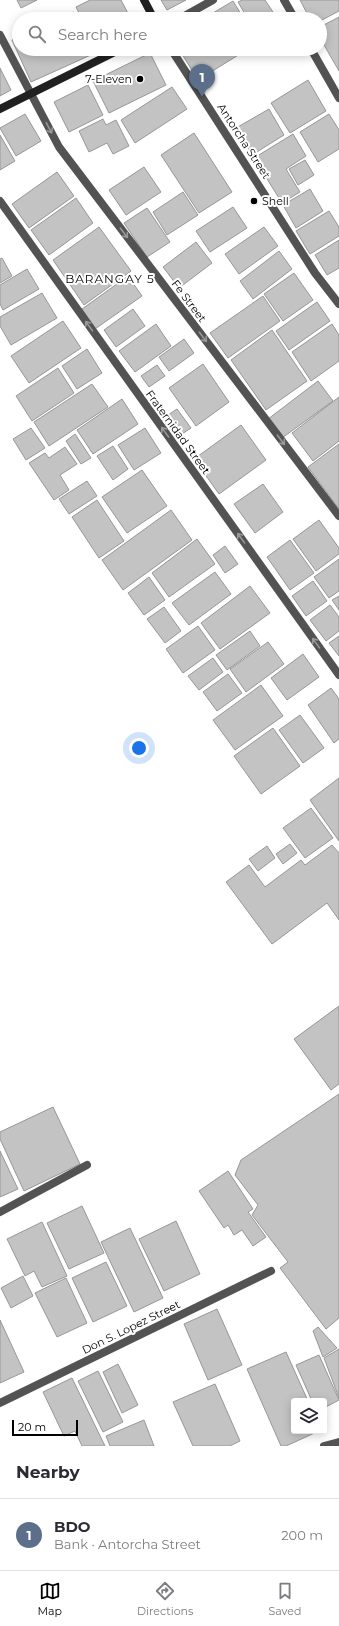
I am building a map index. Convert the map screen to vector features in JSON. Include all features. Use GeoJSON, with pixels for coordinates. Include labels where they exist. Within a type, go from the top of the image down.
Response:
{"type":"FeatureCollection","features":[{"type":"Feature","properties":{"kind":"main road"},"geometry":{"type":"LineString","coordinates":[[144,0],[150,12]]}},
{"type":"Feature","properties":{"kind":"main road"},"geometry":{"type":"LineString","coordinates":[[0,108],[107,56]]}},
{"type":"Feature","properties":{"kind":"street"},"geometry":{"type":"LineString","coordinates":[[192,12],[213,0]]}},
{"type":"Feature","properties":{"kind":"street"},"geometry":{"type":"LineString","coordinates":[[284,0],[291,12]]}},
{"type":"Feature","properties":{"kind":"street","name":"Fe Street"},"geometry":{"type":"LineString","coordinates":[[0,35],[59,147],[339,516]]}},
{"type":"Feature","properties":{"kind":"street","name":"Antorcha Street"},"geometry":{"type":"LineString","coordinates":[[176,56],[315,273],[339,304]]}},
{"type":"Feature","properties":{"kind":"street"},"geometry":{"type":"LineString","coordinates":[[316,56],[339,98]]}},
{"type":"Feature","properties":{"kind":"street","name":"Fraternidad Street"},"geometry":{"type":"LineString","coordinates":[[0,201],[339,675]]}},
{"type":"Feature","properties":{"kind":"street"},"geometry":{"type":"LineString","coordinates":[[0,1212],[87,1165]]}},
{"type":"Feature","properties":{"kind":"street","name":"Don S. Lopez Street"},"geometry":{"type":"LineString","coordinates":[[0,1403],[271,1271]]}},
{"type":"Feature","properties":{"kind":"street"},"geometry":{"type":"LineString","coordinates":[[324,1446],[339,1442]]}},
{"type":"Feature","properties":{"kind":"building"},"geometry":{"type":"Polygon","coordinates":[[[17,0],[37,0],[21,8],[17,0]]]}},
{"type":"Feature","properties":{"kind":"building"},"geometry":{"type":"Polygon","coordinates":[[[90,0],[121,0],[127,12],[78,12],[76,7],[90,0]]]}},
{"type":"Feature","properties":{"kind":"building"},"geometry":{"type":"Polygon","coordinates":[[[161,0],[186,0],[167,10],[161,0]]]}},
{"type":"Feature","properties":{"kind":"building"},"geometry":{"type":"Polygon","coordinates":[[[242,0],[265,0],[273,12],[244,12],[238,2],[242,0]]]}},
{"type":"Feature","properties":{"kind":"building"},"geometry":{"type":"Polygon","coordinates":[[[300,0],[339,0],[339,11],[327,17],[327,12],[306,12],[300,0]]]}},
{"type":"Feature","properties":{"kind":"building"},"geometry":{"type":"Polygon","coordinates":[[[233,1],[240,12],[215,12],[233,1]]]}},
{"type":"Feature","properties":{"kind":"building"},"geometry":{"type":"Polygon","coordinates":[[[339,17],[339,71],[327,50],[327,23],[339,17]]]}},
{"type":"Feature","properties":{"kind":"building"},"geometry":{"type":"Polygon","coordinates":[[[19,56],[89,56],[31,82],[19,56]]]}},
{"type":"Feature","properties":{"kind":"building"},"geometry":{"type":"Polygon","coordinates":[[[144,56],[152,56],[166,85],[109,113],[93,81],[144,56]]]}},
{"type":"Feature","properties":{"kind":"building"},"geometry":{"type":"Polygon","coordinates":[[[183,56],[237,56],[198,80],[183,56]]]}},
{"type":"Feature","properties":{"kind":"building"},"geometry":{"type":"Polygon","coordinates":[[[0,68],[11,90],[0,96],[0,68]]]}},
{"type":"Feature","properties":{"kind":"building"},"geometry":{"type":"Polygon","coordinates":[[[308,80],[326,111],[290,133],[271,103],[308,80]]]}},
{"type":"Feature","properties":{"kind":"building"},"geometry":{"type":"Polygon","coordinates":[[[88,85],[103,115],[69,132],[54,102],[88,85]]]}},
{"type":"Feature","properties":{"kind":"building"},"geometry":{"type":"Polygon","coordinates":[[[172,87],[187,109],[135,143],[121,120],[172,87]]]}},
{"type":"Feature","properties":{"kind":"building"},"geometry":{"type":"Polygon","coordinates":[[[269,109],[284,135],[252,155],[236,128],[269,109]]]}},
{"type":"Feature","properties":{"kind":"building"},"geometry":{"type":"Polygon","coordinates":[[[25,114],[41,141],[16,156],[0,128],[25,114]]]}},
{"type":"Feature","properties":{"kind":"building"},"geometry":{"type":"Polygon","coordinates":[[[329,114],[339,130],[339,149],[318,162],[300,132],[329,114]]]}},
{"type":"Feature","properties":{"kind":"building"},"geometry":{"type":"Polygon","coordinates":[[[103,119],[106,125],[116,120],[129,146],[113,154],[107,143],[89,152],[79,131],[103,119]]]}},
{"type":"Feature","properties":{"kind":"building"},"geometry":{"type":"Polygon","coordinates":[[[194,133],[232,192],[199,213],[161,155],[194,133]]]}},
{"type":"Feature","properties":{"kind":"building"},"geometry":{"type":"Polygon","coordinates":[[[293,134],[306,156],[286,169],[300,192],[282,203],[254,158],[293,134]]]}},
{"type":"Feature","properties":{"kind":"building"},"geometry":{"type":"Polygon","coordinates":[[[0,135],[15,161],[0,170],[0,135]]]}},
{"type":"Feature","properties":{"kind":"building"},"geometry":{"type":"Polygon","coordinates":[[[305,160],[314,175],[298,185],[289,169],[305,160]]]}},
{"type":"Feature","properties":{"kind":"building"},"geometry":{"type":"Polygon","coordinates":[[[144,167],[161,192],[126,215],[109,190],[144,167]]]}},
{"type":"Feature","properties":{"kind":"building"},"geometry":{"type":"Polygon","coordinates":[[[57,172],[74,196],[29,228],[12,204],[57,172]]]}},
{"type":"Feature","properties":{"kind":"building"},"geometry":{"type":"Polygon","coordinates":[[[310,189],[323,211],[296,228],[283,205],[310,189]]]}},
{"type":"Feature","properties":{"kind":"building"},"geometry":{"type":"Polygon","coordinates":[[[183,192],[198,215],[167,235],[153,212],[183,192]]]}},
{"type":"Feature","properties":{"kind":"building"},"geometry":{"type":"Polygon","coordinates":[[[76,198],[93,223],[49,255],[31,230],[76,198]]]}},
{"type":"Feature","properties":{"kind":"building"},"geometry":{"type":"Polygon","coordinates":[[[233,207],[247,228],[210,252],[196,231],[233,207]]]}},
{"type":"Feature","properties":{"kind":"building"},"geometry":{"type":"Polygon","coordinates":[[[147,208],[170,242],[147,257],[124,223],[147,208]]]}},
{"type":"Feature","properties":{"kind":"building"},"geometry":{"type":"Polygon","coordinates":[[[329,211],[339,227],[339,236],[310,254],[296,231],[329,211]]]}},
{"type":"Feature","properties":{"kind":"building"},"geometry":{"type":"Polygon","coordinates":[[[99,227],[131,271],[84,305],[53,260],[99,227]]]}},
{"type":"Feature","properties":{"kind":"building"},"geometry":{"type":"Polygon","coordinates":[[[264,227],[278,246],[239,274],[225,254],[264,227]]]}},
{"type":"Feature","properties":{"kind":"building"},"geometry":{"type":"Polygon","coordinates":[[[339,240],[339,268],[327,275],[315,255],[339,240]]]}},
{"type":"Feature","properties":{"kind":"building"},"geometry":{"type":"Polygon","coordinates":[[[196,242],[212,263],[179,288],[163,267],[196,242]]]}},
{"type":"Feature","properties":{"kind":"building"},"geometry":{"type":"Polygon","coordinates":[[[279,251],[292,269],[253,299],[240,281],[279,251]]]}},
{"type":"Feature","properties":{"kind":"building"},"geometry":{"type":"Polygon","coordinates":[[[2,258],[12,276],[0,283],[0,259],[2,258]]]}},
{"type":"Feature","properties":{"kind":"building"},"geometry":{"type":"Polygon","coordinates":[[[27,269],[39,289],[3,310],[0,304],[0,285],[27,269]]]}},
{"type":"Feature","properties":{"kind":"building"},"geometry":{"type":"Polygon","coordinates":[[[294,273],[313,300],[283,321],[264,294],[294,273]]]}},
{"type":"Feature","properties":{"kind":"building"},"geometry":{"type":"Polygon","coordinates":[[[128,276],[142,296],[95,329],[82,309],[128,276]]]}},
{"type":"Feature","properties":{"kind":"building"},"geometry":{"type":"Polygon","coordinates":[[[42,293],[57,318],[11,345],[0,326],[0,317],[42,293]]]}},
{"type":"Feature","properties":{"kind":"building"},"geometry":{"type":"Polygon","coordinates":[[[263,296],[280,321],[228,358],[210,333],[263,296]]]}},
{"type":"Feature","properties":{"kind":"building"},"geometry":{"type":"Polygon","coordinates":[[[317,302],[330,321],[289,350],[276,331],[317,302]]]}},
{"type":"Feature","properties":{"kind":"building"},"geometry":{"type":"Polygon","coordinates":[[[133,309],[145,326],[116,347],[104,330],[133,309]]]}},
{"type":"Feature","properties":{"kind":"building"},"geometry":{"type":"Polygon","coordinates":[[[63,321],[81,348],[29,383],[11,356],[63,321]]]}},
{"type":"Feature","properties":{"kind":"building"},"geometry":{"type":"Polygon","coordinates":[[[156,324],[171,346],[135,372],[119,351],[156,324]]]}},
{"type":"Feature","properties":{"kind":"building"},"geometry":{"type":"Polygon","coordinates":[[[332,324],[339,335],[339,361],[311,381],[292,352],[332,324]]]}},
{"type":"Feature","properties":{"kind":"building"},"geometry":{"type":"Polygon","coordinates":[[[272,330],[307,381],[266,410],[231,360],[272,330]]]}},
{"type":"Feature","properties":{"kind":"building"},"geometry":{"type":"Polygon","coordinates":[[[184,339],[194,353],[169,371],[159,357],[184,339]]]}},
{"type":"Feature","properties":{"kind":"building"},"geometry":{"type":"Polygon","coordinates":[[[87,349],[102,373],[77,389],[62,366],[87,349]]]}},
{"type":"Feature","properties":{"kind":"building"},"geometry":{"type":"Polygon","coordinates":[[[203,364],[229,402],[196,426],[169,388],[203,364]]]}},
{"type":"Feature","properties":{"kind":"building"},"geometry":{"type":"Polygon","coordinates":[[[157,365],[165,376],[149,387],[141,376],[157,365]]]}},
{"type":"Feature","properties":{"kind":"building"},"geometry":{"type":"Polygon","coordinates":[[[58,368],[74,393],[32,421],[16,396],[58,368]]]}},
{"type":"Feature","properties":{"kind":"building"},"geometry":{"type":"Polygon","coordinates":[[[318,381],[333,401],[282,438],[268,419],[318,381]]]}},
{"type":"Feature","properties":{"kind":"building"},"geometry":{"type":"Polygon","coordinates":[[[92,384],[108,407],[49,446],[34,422],[92,384]]]}},
{"type":"Feature","properties":{"kind":"building"},"geometry":{"type":"Polygon","coordinates":[[[339,397],[339,441],[313,461],[292,433],[339,397]]]}},
{"type":"Feature","properties":{"kind":"building"},"geometry":{"type":"Polygon","coordinates":[[[122,399],[138,424],[93,454],[77,430],[122,399]]]}},
{"type":"Feature","properties":{"kind":"building"},"geometry":{"type":"Polygon","coordinates":[[[177,409],[191,428],[176,438],[162,419],[177,409]]]}},
{"type":"Feature","properties":{"kind":"building"},"geometry":{"type":"Polygon","coordinates":[[[241,425],[266,460],[219,494],[194,459],[241,425]]]}},
{"type":"Feature","properties":{"kind":"building"},"geometry":{"type":"Polygon","coordinates":[[[31,428],[45,448],[26,460],[13,439],[31,428]]]}},
{"type":"Feature","properties":{"kind":"building"},"geometry":{"type":"Polygon","coordinates":[[[145,428],[161,453],[134,470],[118,445],[145,428]]]}},
{"type":"Feature","properties":{"kind":"building"},"geometry":{"type":"Polygon","coordinates":[[[75,434],[91,458],[81,464],[66,441],[75,434]]]}},
{"type":"Feature","properties":{"kind":"building"},"geometry":{"type":"Polygon","coordinates":[[[339,444],[339,509],[308,467],[339,444]]]}},
{"type":"Feature","properties":{"kind":"building"},"geometry":{"type":"Polygon","coordinates":[[[113,446],[128,469],[113,480],[97,456],[113,446]]]}},
{"type":"Feature","properties":{"kind":"building"},"geometry":{"type":"Polygon","coordinates":[[[65,447],[77,464],[60,475],[69,490],[54,500],[29,463],[45,453],[49,458],[65,447]]]}},
{"type":"Feature","properties":{"kind":"building"},"geometry":{"type":"Polygon","coordinates":[[[142,470],[167,506],[127,533],[102,497],[142,470]]]}},
{"type":"Feature","properties":{"kind":"building"},"geometry":{"type":"Polygon","coordinates":[[[87,481],[97,496],[69,514],[59,499],[87,481]]]}},
{"type":"Feature","properties":{"kind":"building"},"geometry":{"type":"Polygon","coordinates":[[[263,484],[283,512],[255,533],[234,504],[263,484]]]}},
{"type":"Feature","properties":{"kind":"building"},"geometry":{"type":"Polygon","coordinates":[[[97,500],[124,541],[99,558],[72,517],[97,500]]]}},
{"type":"Feature","properties":{"kind":"building"},"geometry":{"type":"Polygon","coordinates":[[[171,510],[192,540],[123,590],[102,560],[171,510]]]}},
{"type":"Feature","properties":{"kind":"building"},"geometry":{"type":"Polygon","coordinates":[[[319,520],[339,548],[339,554],[316,571],[293,539],[319,520]]]}},
{"type":"Feature","properties":{"kind":"building"},"geometry":{"type":"Polygon","coordinates":[[[197,539],[215,564],[169,597],[152,573],[197,539]]]}},
{"type":"Feature","properties":{"kind":"building"},"geometry":{"type":"Polygon","coordinates":[[[290,540],[314,573],[290,590],[267,557],[290,540]]]}},
{"type":"Feature","properties":{"kind":"building"},"geometry":{"type":"Polygon","coordinates":[[[225,546],[238,564],[225,573],[213,555],[225,546]]]}},
{"type":"Feature","properties":{"kind":"building"},"geometry":{"type":"Polygon","coordinates":[[[339,559],[339,591],[329,598],[314,577],[339,559]]]}},
{"type":"Feature","properties":{"kind":"building"},"geometry":{"type":"Polygon","coordinates":[[[215,572],[231,594],[189,625],[172,603],[215,572]]]}},
{"type":"Feature","properties":{"kind":"building"},"geometry":{"type":"Polygon","coordinates":[[[149,577],[165,600],[144,615],[128,593],[149,577]]]}},
{"type":"Feature","properties":{"kind":"building"},"geometry":{"type":"Polygon","coordinates":[[[313,581],[327,601],[306,616],[292,596],[313,581]]]}},
{"type":"Feature","properties":{"kind":"building"},"geometry":{"type":"Polygon","coordinates":[[[250,586],[270,613],[220,649],[201,623],[250,586]]]}},
{"type":"Feature","properties":{"kind":"building"},"geometry":{"type":"Polygon","coordinates":[[[339,596],[339,610],[332,600],[339,596]]]}},
{"type":"Feature","properties":{"kind":"building"},"geometry":{"type":"Polygon","coordinates":[[[330,605],[339,617],[339,631],[326,641],[310,620],[330,605]]]}},
{"type":"Feature","properties":{"kind":"building"},"geometry":{"type":"Polygon","coordinates":[[[164,607],[181,631],[165,643],[147,619],[164,607]]]}},
{"type":"Feature","properties":{"kind":"building"},"geometry":{"type":"Polygon","coordinates":[[[198,626],[215,650],[183,673],[166,649],[198,626]]]}},
{"type":"Feature","properties":{"kind":"building"},"geometry":{"type":"Polygon","coordinates":[[[250,631],[260,646],[227,670],[216,655],[250,631]]]}},
{"type":"Feature","properties":{"kind":"building"},"geometry":{"type":"Polygon","coordinates":[[[339,636],[339,656],[329,643],[339,636]]]}},
{"type":"Feature","properties":{"kind":"building"},"geometry":{"type":"Polygon","coordinates":[[[268,642],[284,664],[246,692],[230,669],[268,642]]]}},
{"type":"Feature","properties":{"kind":"building"},"geometry":{"type":"Polygon","coordinates":[[[303,654],[319,677],[287,700],[271,678],[303,654]]]}},
{"type":"Feature","properties":{"kind":"building"},"geometry":{"type":"Polygon","coordinates":[[[213,658],[223,672],[199,690],[188,676],[213,658]]]}},
{"type":"Feature","properties":{"kind":"building"},"geometry":{"type":"Polygon","coordinates":[[[228,674],[242,693],[217,711],[203,692],[228,674]]]}},
{"type":"Feature","properties":{"kind":"building"},"geometry":{"type":"Polygon","coordinates":[[[261,685],[283,716],[235,750],[213,720],[261,685]]]}},
{"type":"Feature","properties":{"kind":"building"},"geometry":{"type":"Polygon","coordinates":[[[331,688],[339,699],[339,739],[334,743],[308,705],[331,688]]]}},
{"type":"Feature","properties":{"kind":"building"},"geometry":{"type":"Polygon","coordinates":[[[300,715],[324,748],[303,763],[279,730],[300,715]]]}},
{"type":"Feature","properties":{"kind":"building"},"geometry":{"type":"Polygon","coordinates":[[[273,728],[300,766],[261,794],[234,756],[273,728]]]}},
{"type":"Feature","properties":{"kind":"building"},"geometry":{"type":"Polygon","coordinates":[[[339,778],[339,841],[310,800],[339,778]]]}},
{"type":"Feature","properties":{"kind":"building"},"geometry":{"type":"Polygon","coordinates":[[[311,808],[333,838],[305,858],[283,828],[311,808]]]}},
{"type":"Feature","properties":{"kind":"building"},"geometry":{"type":"Polygon","coordinates":[[[290,844],[297,853],[283,864],[276,854],[290,844]]]}},
{"type":"Feature","properties":{"kind":"building"},"geometry":{"type":"Polygon","coordinates":[[[332,845],[339,853],[339,920],[327,903],[272,944],[226,882],[249,865],[265,887],[301,860],[305,865],[332,845]]]}},
{"type":"Feature","properties":{"kind":"building"},"geometry":{"type":"Polygon","coordinates":[[[267,846],[275,858],[258,871],[249,859],[267,846]]]}},
{"type":"Feature","properties":{"kind":"building"},"geometry":{"type":"Polygon","coordinates":[[[339,1006],[339,1084],[331,1090],[294,1039],[339,1006]]]}},
{"type":"Feature","properties":{"kind":"building"},"geometry":{"type":"Polygon","coordinates":[[[339,1094],[339,1318],[326,1329],[280,1268],[288,1262],[252,1215],[258,1205],[235,1175],[241,1160],[339,1094]]]}},
{"type":"Feature","properties":{"kind":"building"},"geometry":{"type":"Polygon","coordinates":[[[53,1107],[80,1164],[24,1191],[0,1139],[0,1132],[53,1107]]]}},
{"type":"Feature","properties":{"kind":"building"},"geometry":{"type":"Polygon","coordinates":[[[0,1151],[18,1189],[0,1197],[0,1151]]]}},
{"type":"Feature","properties":{"kind":"building"},"geometry":{"type":"Polygon","coordinates":[[[228,1171],[253,1209],[248,1212],[266,1237],[253,1246],[242,1230],[234,1235],[228,1225],[224,1228],[199,1191],[228,1171]]]}},
{"type":"Feature","properties":{"kind":"building"},"geometry":{"type":"Polygon","coordinates":[[[82,1206],[104,1253],[69,1269],[47,1223],[82,1206]]]}},
{"type":"Feature","properties":{"kind":"building"},"geometry":{"type":"Polygon","coordinates":[[[176,1221],[200,1274],[164,1291],[139,1239],[176,1221]]]}},
{"type":"Feature","properties":{"kind":"building"},"geometry":{"type":"Polygon","coordinates":[[[42,1222],[67,1276],[42,1287],[34,1271],[25,1276],[7,1239],[42,1222]]]}},
{"type":"Feature","properties":{"kind":"building"},"geometry":{"type":"Polygon","coordinates":[[[130,1228],[163,1298],[134,1312],[101,1242],[130,1228]]]}},
{"type":"Feature","properties":{"kind":"building"},"geometry":{"type":"Polygon","coordinates":[[[106,1262],[127,1306],[93,1322],[72,1278],[106,1262]]]}},
{"type":"Feature","properties":{"kind":"building"},"geometry":{"type":"Polygon","coordinates":[[[23,1276],[33,1296],[11,1308],[1,1288],[23,1276]]]}},
{"type":"Feature","properties":{"kind":"building"},"geometry":{"type":"Polygon","coordinates":[[[66,1278],[87,1323],[57,1337],[35,1293],[66,1278]]]}},
{"type":"Feature","properties":{"kind":"building"},"geometry":{"type":"Polygon","coordinates":[[[217,1309],[242,1365],[208,1380],[184,1324],[217,1309]]]}},
{"type":"Feature","properties":{"kind":"building"},"geometry":{"type":"Polygon","coordinates":[[[0,1320],[24,1372],[0,1383],[0,1320]]]}},
{"type":"Feature","properties":{"kind":"building"},"geometry":{"type":"Polygon","coordinates":[[[318,1327],[337,1348],[323,1357],[313,1331],[318,1327]]]}},
{"type":"Feature","properties":{"kind":"building"},"geometry":{"type":"Polygon","coordinates":[[[339,1349],[339,1398],[324,1358],[339,1349]]]}},
{"type":"Feature","properties":{"kind":"building"},"geometry":{"type":"Polygon","coordinates":[[[286,1352],[307,1398],[291,1398],[291,1434],[312,1434],[286,1446],[281,1446],[247,1369],[286,1352]]]}},
{"type":"Feature","properties":{"kind":"building"},"geometry":{"type":"Polygon","coordinates":[[[319,1355],[339,1400],[327,1406],[327,1398],[311,1398],[296,1365],[319,1355]]]}},
{"type":"Feature","properties":{"kind":"building"},"geometry":{"type":"Polygon","coordinates":[[[118,1364],[138,1405],[122,1413],[103,1372],[118,1364]]]}},
{"type":"Feature","properties":{"kind":"building"},"geometry":{"type":"Polygon","coordinates":[[[98,1371],[123,1422],[103,1432],[78,1381],[98,1371]]]}},
{"type":"Feature","properties":{"kind":"building"},"geometry":{"type":"Polygon","coordinates":[[[72,1378],[105,1446],[82,1446],[75,1431],[64,1436],[43,1392],[72,1378]]]}},
{"type":"Feature","properties":{"kind":"building"},"geometry":{"type":"Polygon","coordinates":[[[215,1384],[240,1441],[230,1446],[193,1446],[173,1402],[215,1384]]]}},
{"type":"Feature","properties":{"kind":"building"},"geometry":{"type":"Polygon","coordinates":[[[144,1420],[154,1446],[110,1446],[106,1436],[144,1420]]]}},
{"type":"Feature","properties":{"kind":"place","name":"7-Eleven"},"geometry":{"type":"Point","coordinates":[140,79]}},
{"type":"Feature","properties":{"kind":"place","name":"BDO"},"geometry":{"type":"Point","coordinates":[202,97]}},
{"type":"Feature","properties":{"kind":"place","name":"Shell"},"geometry":{"type":"Point","coordinates":[254,201]}},
{"type":"Feature","properties":{"kind":"district","name":"BARANGAY 5"},"geometry":{"type":"Point","coordinates":[110,278]}}]}
